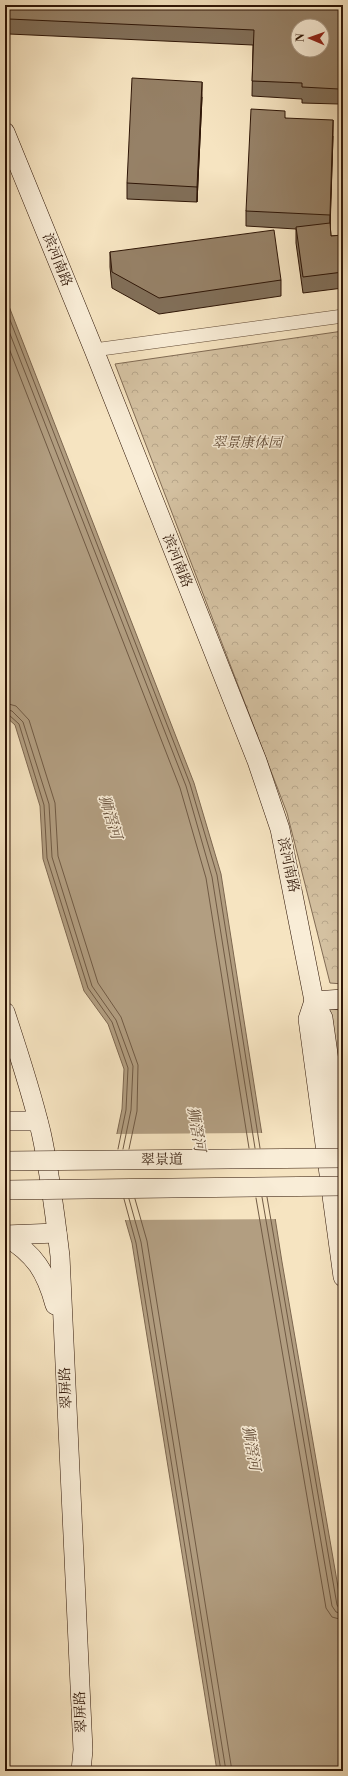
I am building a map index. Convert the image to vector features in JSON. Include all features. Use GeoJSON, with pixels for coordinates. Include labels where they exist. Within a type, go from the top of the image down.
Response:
{"type":"FeatureCollection","features":[{"type":"Feature","properties":{"kind":"street","name":"滨河南路"},"geometry":{"type":"LineString","coordinates":[[5,132],[94,350],[257,762],[280,829],[314,1001],[323,1018],[343,1160]]}},
{"type":"Feature","properties":{"kind":"street"},"geometry":{"type":"LineString","coordinates":[[94,350],[343,316]]}},
{"type":"Feature","properties":{"kind":"street"},"geometry":{"type":"LineString","coordinates":[[314,1001],[343,999]]}},
{"type":"Feature","properties":{"kind":"street","name":"滨河南路"},"geometry":{"type":"LineString","coordinates":[[314,1001],[308,1019],[343,1277]]}},
{"type":"Feature","properties":{"kind":"street","name":"翠屏路"},"geometry":{"type":"LineString","coordinates":[[5,1012],[38,1121],[49,1172],[57,1233],[83,1750],[81,1771]]}},
{"type":"Feature","properties":{"kind":"street"},"geometry":{"type":"LineString","coordinates":[[5,1060],[11,1030]]}},
{"type":"Feature","properties":{"kind":"street"},"geometry":{"type":"LineString","coordinates":[[5,1121],[38,1121]]}},
{"type":"Feature","properties":{"kind":"street","name":"翠景道"},"geometry":{"type":"LineString","coordinates":[[5,1161],[343,1160]]}},
{"type":"Feature","properties":{"kind":"street"},"geometry":{"type":"LineString","coordinates":[[5,1190],[343,1186]]}},
{"type":"Feature","properties":{"kind":"street"},"geometry":{"type":"LineString","coordinates":[[5,1235],[57,1233]]}},
{"type":"Feature","properties":{"kind":"street"},"geometry":{"type":"LineString","coordinates":[[5,1235],[19,1244],[32,1256],[42,1270],[50,1285],[63,1331]]}},
{"type":"Feature","properties":{"kind":"green space","name":"翠景康体园"},"geometry":{"type":"Polygon","coordinates":[[[343,331],[343,984],[330,983],[287,813],[115,364],[343,331]]]}},
{"type":"Feature","properties":{"kind":"green space"},"geometry":{"type":"Polygon","coordinates":[[[329,1009],[343,1010],[343,1109],[329,1009]]]}},
{"type":"Feature","properties":{"kind":"water","name":"狮滘河"},"geometry":{"type":"Polygon","coordinates":[[[5,296],[194,783],[221,874],[282,1262],[343,1616],[343,1771],[217,1771],[132,1243],[110,1167],[122,1109],[124,1069],[108,1024],[84,991],[43,859],[40,806],[15,725],[5,716],[5,296]]]}},
{"type":"Feature","properties":{"kind":"pier"},"geometry":{"type":"Polygon","coordinates":[[[263,1133],[277,1219],[124,1220],[108,1167],[115,1134],[263,1133]]]}},
{"type":"Feature","properties":{"kind":"building"},"geometry":{"type":"Polygon","coordinates":[[[10,5],[342,5],[339,89],[302,87],[302,83],[252,81],[254,30],[9,19],[10,5]]]}},
{"type":"Feature","properties":{"kind":"building"},"geometry":{"type":"Polygon","coordinates":[[[132,78],[202,82],[197,187],[127,183],[132,78]]]}},
{"type":"Feature","properties":{"kind":"building"},"geometry":{"type":"Polygon","coordinates":[[[251,109],[285,111],[285,118],[333,120],[330,215],[246,211],[251,109]]]}},
{"type":"Feature","properties":{"kind":"building"},"geometry":{"type":"Polygon","coordinates":[[[330,223],[331,236],[343,235],[343,272],[303,277],[296,227],[330,223]]]}},
{"type":"Feature","properties":{"kind":"building"},"geometry":{"type":"Polygon","coordinates":[[[274,230],[281,280],[159,298],[112,272],[110,252],[274,230]]]}}]}
